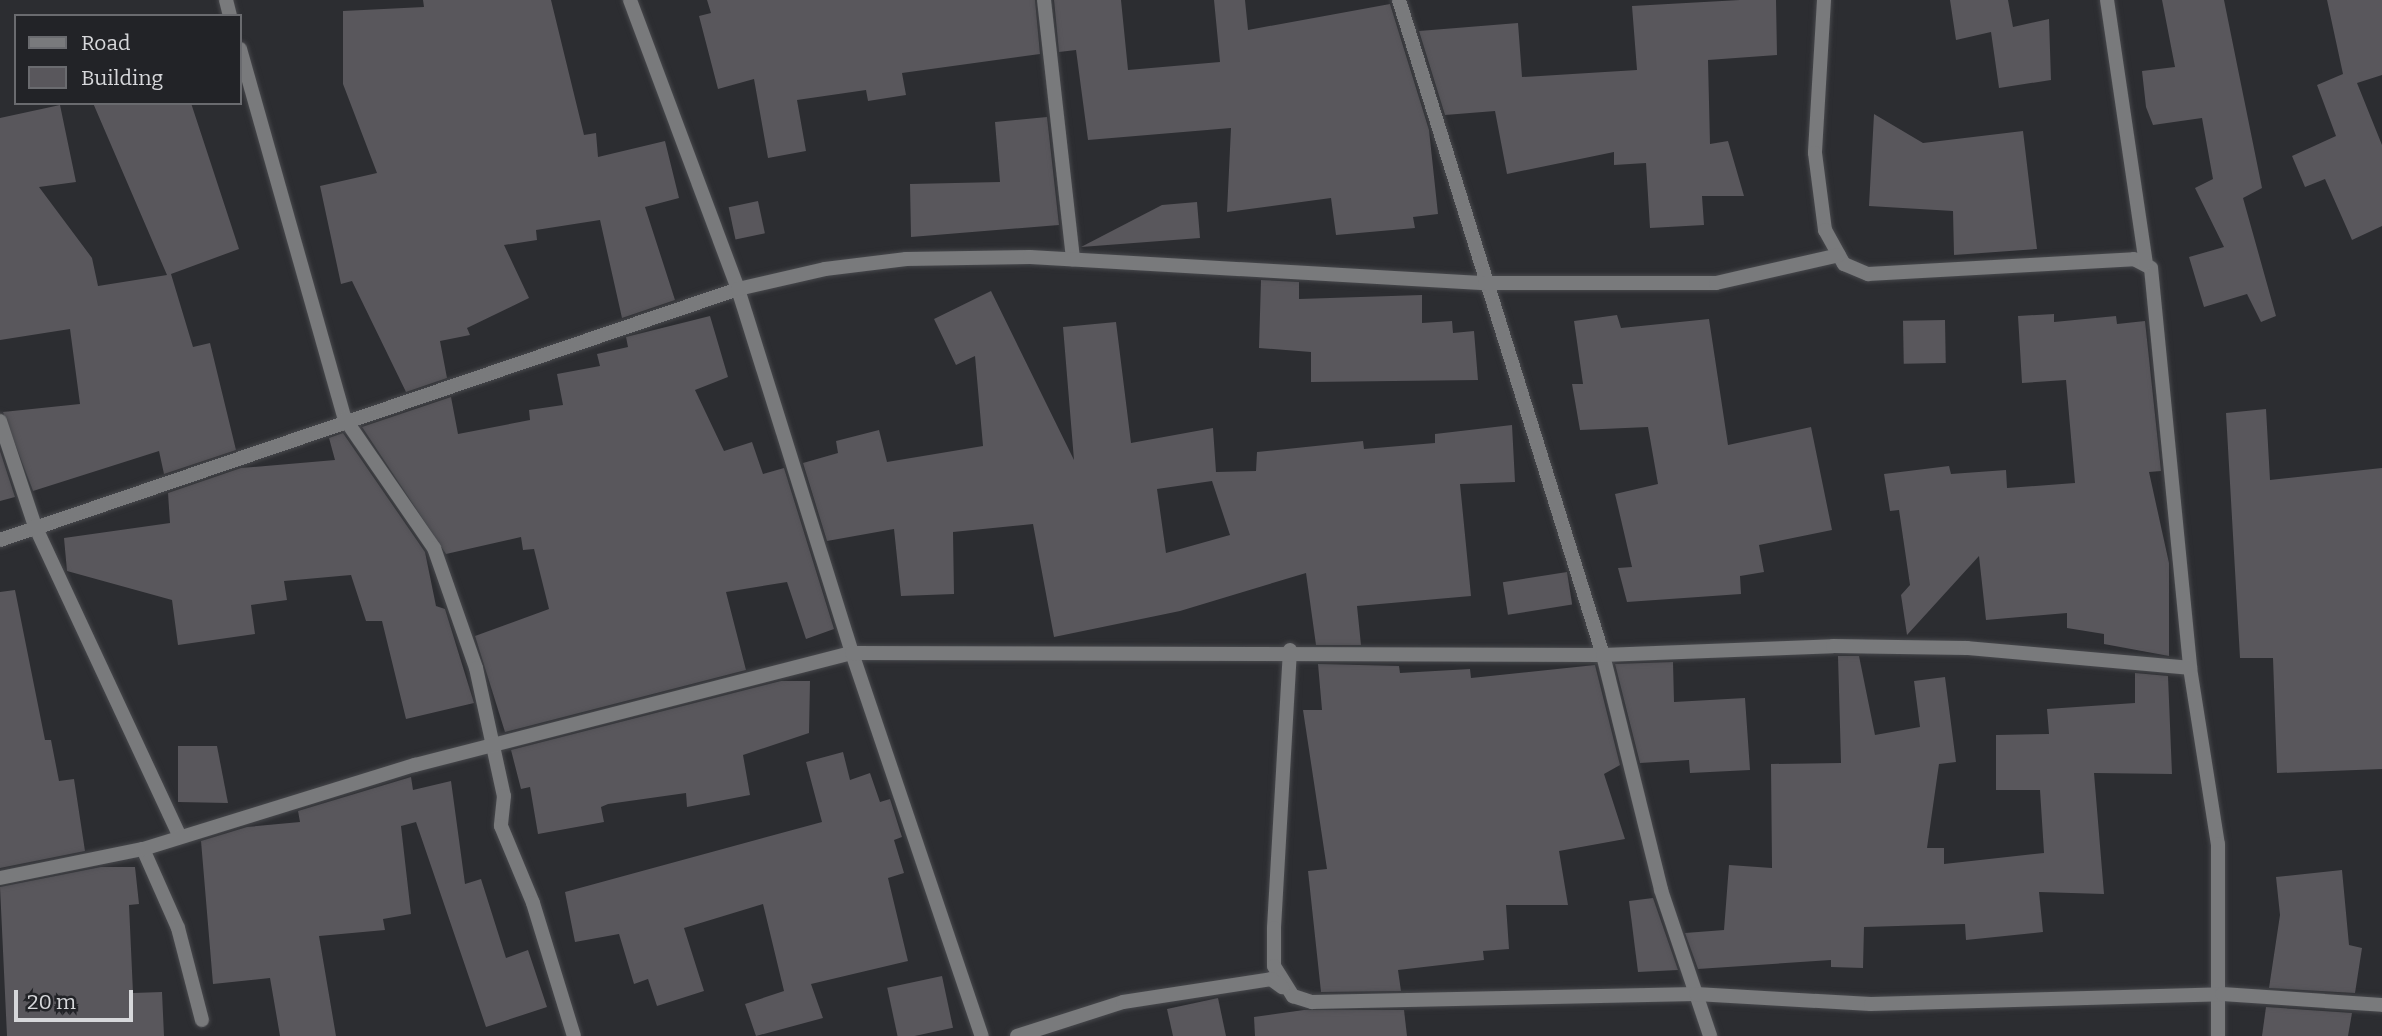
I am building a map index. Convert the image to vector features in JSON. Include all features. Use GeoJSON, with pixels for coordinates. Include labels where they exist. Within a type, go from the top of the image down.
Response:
{"type":"FeatureCollection","features":[{"type":"Feature","properties":{"kind":"street"},"geometry":{"type":"LineString","coordinates":[[630,0],[738,289],[852,653],[982,1036]]}},
{"type":"Feature","properties":{"kind":"street"},"geometry":{"type":"LineString","coordinates":[[1044,0],[1073,259]]}},
{"type":"Feature","properties":{"kind":"street"},"geometry":{"type":"LineString","coordinates":[[1399,0],[1485,284],[1603,655],[1661,890],[1710,1036]]}},
{"type":"Feature","properties":{"kind":"street"},"geometry":{"type":"LineString","coordinates":[[1824,0],[1815,153],[1825,230],[1839,255],[1868,274],[2146,263]]}},
{"type":"Feature","properties":{"kind":"street"},"geometry":{"type":"LineString","coordinates":[[2107,0],[2146,263],[2154,279],[2190,668],[2218,844],[2222,994],[2218,1036]]}},
{"type":"Feature","properties":{"kind":"street"},"geometry":{"type":"LineString","coordinates":[[242,56],[345,419],[433,548],[476,668],[489,747],[504,796],[501,826],[533,903],[574,1036]]}},
{"type":"Feature","properties":{"kind":"street"},"geometry":{"type":"LineString","coordinates":[[0,540],[345,419],[738,289],[906,259],[1073,259],[1485,284],[1716,283],[1839,255]]}},
{"type":"Feature","properties":{"kind":"street"},"geometry":{"type":"LineString","coordinates":[[0,421],[35,526],[178,835]]}},
{"type":"Feature","properties":{"kind":"street"},"geometry":{"type":"LineString","coordinates":[[0,878],[143,849],[178,835],[489,747],[852,653],[1290,649],[1603,655],[1967,648],[2190,668]]}},
{"type":"Feature","properties":{"kind":"street"},"geometry":{"type":"LineString","coordinates":[[1282,987],[1274,928],[1290,649]]}},
{"type":"Feature","properties":{"kind":"street"},"geometry":{"type":"LineString","coordinates":[[143,849],[178,928],[202,1020]]}},
{"type":"Feature","properties":{"kind":"street"},"geometry":{"type":"LineString","coordinates":[[1017,1036],[1123,1002],[1271,979],[1312,1002],[1696,994],[1871,1004],[2222,994],[2382,1004]]}},
{"type":"Feature","properties":{"kind":"building"},"geometry":{"type":"Polygon","coordinates":[[[423,0],[551,0],[584,135],[596,133],[598,157],[665,141],[679,198],[645,207],[675,300],[622,318],[600,220],[536,230],[537,240],[504,245],[529,298],[467,328],[470,335],[440,341],[447,378],[406,392],[352,281],[341,284],[320,186],[377,173],[343,84],[343,11],[424,7],[423,0]]]}},
{"type":"Feature","properties":{"kind":"building"},"geometry":{"type":"Polygon","coordinates":[[[707,0],[1035,0],[1040,54],[902,73],[906,95],[868,101],[866,90],[797,100],[806,151],[768,158],[754,79],[718,89],[699,16],[711,13],[707,0]]]}},
{"type":"Feature","properties":{"kind":"building"},"geometry":{"type":"Polygon","coordinates":[[[1054,0],[1121,0],[1128,70],[1220,62],[1214,0],[1245,0],[1248,30],[1390,4],[1429,130],[1438,214],[1413,217],[1415,228],[1336,235],[1331,198],[1227,212],[1231,128],[1088,140],[1076,50],[1059,52],[1054,0]]]}},
{"type":"Feature","properties":{"kind":"building"},"geometry":{"type":"Polygon","coordinates":[[[1776,0],[1777,55],[1708,60],[1710,144],[1728,141],[1744,196],[1702,196],[1704,225],[1650,228],[1646,163],[1614,165],[1614,152],[1507,174],[1495,111],[1445,115],[1419,31],[1518,23],[1522,77],[1637,70],[1632,6],[1776,0]]]}},
{"type":"Feature","properties":{"kind":"building"},"geometry":{"type":"Polygon","coordinates":[[[1950,0],[2008,0],[2013,27],[2049,19],[2051,80],[1999,88],[1991,32],[1956,40],[1950,0]]]}},
{"type":"Feature","properties":{"kind":"building"},"geometry":{"type":"Polygon","coordinates":[[[2162,0],[2224,0],[2262,188],[2243,198],[2276,316],[2261,322],[2247,294],[2204,307],[2189,257],[2224,247],[2195,188],[2213,179],[2202,118],[2153,125],[2146,107],[2142,71],[2175,67],[2162,0]]]}},
{"type":"Feature","properties":{"kind":"building"},"geometry":{"type":"Polygon","coordinates":[[[2327,0],[2382,0],[2382,75],[2357,83],[2382,145],[2382,226],[2352,240],[2325,179],[2305,187],[2292,156],[2336,136],[2317,85],[2343,74],[2327,0]]]}},
{"type":"Feature","properties":{"kind":"building"},"geometry":{"type":"Polygon","coordinates":[[[60,105],[76,182],[39,187],[92,258],[98,286],[167,275],[94,105],[192,105],[239,249],[171,274],[193,347],[210,343],[236,450],[164,474],[159,451],[33,491],[3,412],[80,404],[70,329],[0,340],[0,118],[60,105]]]}},
{"type":"Feature","properties":{"kind":"building"},"geometry":{"type":"Polygon","coordinates":[[[1874,114],[1923,143],[2023,131],[2037,249],[1954,255],[1953,211],[1869,206],[1874,114]]]}},
{"type":"Feature","properties":{"kind":"building"},"geometry":{"type":"Polygon","coordinates":[[[1047,117],[1059,225],[911,237],[910,184],[1000,182],[995,122],[1047,117]]]}},
{"type":"Feature","properties":{"kind":"building"},"geometry":{"type":"Polygon","coordinates":[[[758,201],[765,233],[736,240],[729,207],[758,201]]]}},
{"type":"Feature","properties":{"kind":"building"},"geometry":{"type":"Polygon","coordinates":[[[1197,202],[1200,238],[1081,247],[1162,205],[1197,202]]]}},
{"type":"Feature","properties":{"kind":"building"},"geometry":{"type":"Polygon","coordinates":[[[1261,280],[1299,282],[1299,299],[1422,295],[1422,323],[1452,321],[1453,333],[1474,331],[1478,380],[1311,382],[1311,352],[1259,348],[1261,280]]]}},
{"type":"Feature","properties":{"kind":"building"},"geometry":{"type":"Polygon","coordinates":[[[991,291],[1074,460],[1063,327],[1116,322],[1131,443],[1213,428],[1216,472],[1256,471],[1257,452],[1363,441],[1364,449],[1435,443],[1435,434],[1512,425],[1515,482],[1460,484],[1471,596],[1357,606],[1361,645],[1316,645],[1306,573],[1180,611],[1054,637],[1033,524],[953,532],[954,594],[901,596],[894,529],[827,541],[803,463],[838,453],[836,441],[879,430],[887,462],[983,446],[975,356],[956,365],[934,319],[991,291]],[[1212,481],[1157,489],[1166,553],[1230,535],[1212,481]]]}},
{"type":"Feature","properties":{"kind":"building"},"geometry":{"type":"Polygon","coordinates":[[[2054,314],[2054,322],[2116,316],[2117,324],[2145,321],[2161,471],[2149,472],[2169,563],[2169,656],[2104,644],[2104,634],[2067,628],[2067,613],[1986,620],[1979,556],[1907,635],[1901,595],[1910,585],[1899,510],[1890,511],[1884,474],[1949,466],[1951,474],[2006,470],[2007,488],[2075,483],[2066,380],[2022,383],[2018,316],[2054,314]]]}},
{"type":"Feature","properties":{"kind":"building"},"geometry":{"type":"Polygon","coordinates":[[[1617,315],[1621,328],[1709,319],[1728,445],[1811,427],[1832,530],[1759,545],[1764,572],[1740,576],[1741,594],[1627,602],[1618,568],[1632,567],[1615,494],[1658,484],[1648,427],[1580,430],[1572,384],[1583,384],[1574,321],[1617,315]]]}},
{"type":"Feature","properties":{"kind":"building"},"geometry":{"type":"Polygon","coordinates":[[[710,316],[728,377],[695,390],[724,451],[752,442],[763,474],[784,468],[834,629],[806,639],[787,582],[726,592],[746,670],[505,732],[475,636],[549,609],[534,549],[523,550],[521,537],[446,554],[362,427],[451,397],[458,434],[530,420],[529,410],[563,405],[557,374],[600,366],[597,354],[628,347],[626,337],[710,316]]]}},
{"type":"Feature","properties":{"kind":"building"},"geometry":{"type":"Polygon","coordinates":[[[1945,320],[1946,363],[1904,364],[1903,321],[1945,320]]]}},
{"type":"Feature","properties":{"kind":"building"},"geometry":{"type":"Polygon","coordinates":[[[2266,409],[2270,480],[2382,468],[2382,769],[2277,773],[2273,658],[2240,658],[2226,413],[2266,409]]]}},
{"type":"Feature","properties":{"kind":"building"},"geometry":{"type":"Polygon","coordinates":[[[343,433],[425,552],[436,606],[445,609],[474,703],[406,719],[382,621],[366,621],[351,575],[284,581],[287,600],[251,605],[255,634],[178,645],[172,600],[67,571],[64,538],[170,523],[168,493],[241,468],[335,460],[329,438],[343,433]]]}},
{"type":"Feature","properties":{"kind":"building"},"geometry":{"type":"Polygon","coordinates":[[[0,451],[15,497],[0,501],[0,451]]]}},
{"type":"Feature","properties":{"kind":"building"},"geometry":{"type":"Polygon","coordinates":[[[1567,572],[1572,605],[1508,615],[1503,582],[1567,572]]]}},
{"type":"Feature","properties":{"kind":"building"},"geometry":{"type":"Polygon","coordinates":[[[15,590],[45,740],[51,740],[59,781],[74,779],[85,851],[0,868],[0,592],[15,590]]]}},
{"type":"Feature","properties":{"kind":"building"},"geometry":{"type":"Polygon","coordinates":[[[1838,656],[1859,656],[1875,735],[1920,727],[1914,681],[1945,677],[1956,762],[1939,764],[1927,848],[1944,848],[1944,864],[2044,853],[2040,790],[1996,790],[1996,735],[2049,734],[2047,709],[2135,703],[2135,673],[2168,676],[2172,774],[2094,773],[2104,894],[2039,892],[2043,932],[1966,940],[1965,924],[1864,927],[1863,968],[1831,967],[1831,960],[1698,969],[1685,933],[1724,930],[1729,865],[1772,868],[1771,764],[1841,763],[1838,656]]]}},
{"type":"Feature","properties":{"kind":"building"},"geometry":{"type":"Polygon","coordinates":[[[1673,662],[1674,702],[1745,698],[1750,770],[1690,773],[1689,760],[1640,763],[1615,664],[1673,662]]]}},
{"type":"Feature","properties":{"kind":"building"},"geometry":{"type":"Polygon","coordinates":[[[1318,664],[1399,666],[1400,673],[1470,669],[1471,678],[1595,665],[1620,765],[1604,774],[1625,839],[1559,851],[1568,905],[1506,905],[1509,949],[1483,951],[1484,960],[1398,970],[1401,991],[1321,992],[1308,871],[1327,869],[1303,710],[1322,710],[1318,664]]]}},
{"type":"Feature","properties":{"kind":"building"},"geometry":{"type":"Polygon","coordinates":[[[781,681],[810,681],[809,733],[743,755],[750,795],[687,807],[686,793],[608,804],[601,807],[604,822],[538,834],[530,787],[521,789],[511,750],[781,681]]]}},
{"type":"Feature","properties":{"kind":"building"},"geometry":{"type":"Polygon","coordinates":[[[178,746],[217,746],[228,803],[178,802],[178,746]]]}},
{"type":"Feature","properties":{"kind":"building"},"geometry":{"type":"Polygon","coordinates":[[[843,752],[850,780],[870,773],[880,802],[890,799],[902,837],[894,840],[904,873],[888,878],[908,961],[811,984],[823,1018],[756,1036],[745,1004],[784,991],[763,904],[684,928],[704,991],[657,1006],[648,979],[634,984],[619,934],[575,942],[565,892],[822,822],[806,762],[843,752]]]}},
{"type":"Feature","properties":{"kind":"building"},"geometry":{"type":"Polygon","coordinates":[[[411,777],[413,790],[451,781],[465,884],[481,879],[506,958],[528,950],[547,1007],[486,1027],[416,822],[401,826],[411,914],[383,919],[385,930],[319,936],[336,1036],[280,1036],[270,978],[213,984],[201,841],[247,827],[300,822],[298,811],[411,777]]]}},
{"type":"Feature","properties":{"kind":"building"},"geometry":{"type":"Polygon","coordinates":[[[101,867],[135,867],[139,904],[129,905],[133,993],[162,992],[164,1036],[7,1036],[0,887],[101,867]]]}},
{"type":"Feature","properties":{"kind":"building"},"geometry":{"type":"Polygon","coordinates":[[[2342,870],[2349,945],[2362,948],[2355,993],[2269,988],[2280,915],[2276,877],[2342,870]]]}},
{"type":"Feature","properties":{"kind":"building"},"geometry":{"type":"Polygon","coordinates":[[[1653,898],[1678,970],[1638,972],[1629,901],[1653,898]]]}},
{"type":"Feature","properties":{"kind":"building"},"geometry":{"type":"Polygon","coordinates":[[[942,976],[953,1028],[915,1036],[898,1036],[887,988],[942,976]]]}},
{"type":"Feature","properties":{"kind":"building"},"geometry":{"type":"Polygon","coordinates":[[[1218,998],[1226,1036],[1173,1036],[1167,1009],[1218,998]]]}},
{"type":"Feature","properties":{"kind":"building"},"geometry":{"type":"Polygon","coordinates":[[[2266,1007],[2352,1013],[2348,1036],[2262,1036],[2266,1007]]]}},
{"type":"Feature","properties":{"kind":"building"},"geometry":{"type":"Polygon","coordinates":[[[1304,1010],[1404,1010],[1407,1036],[1255,1036],[1254,1017],[1304,1010]]]}}]}
